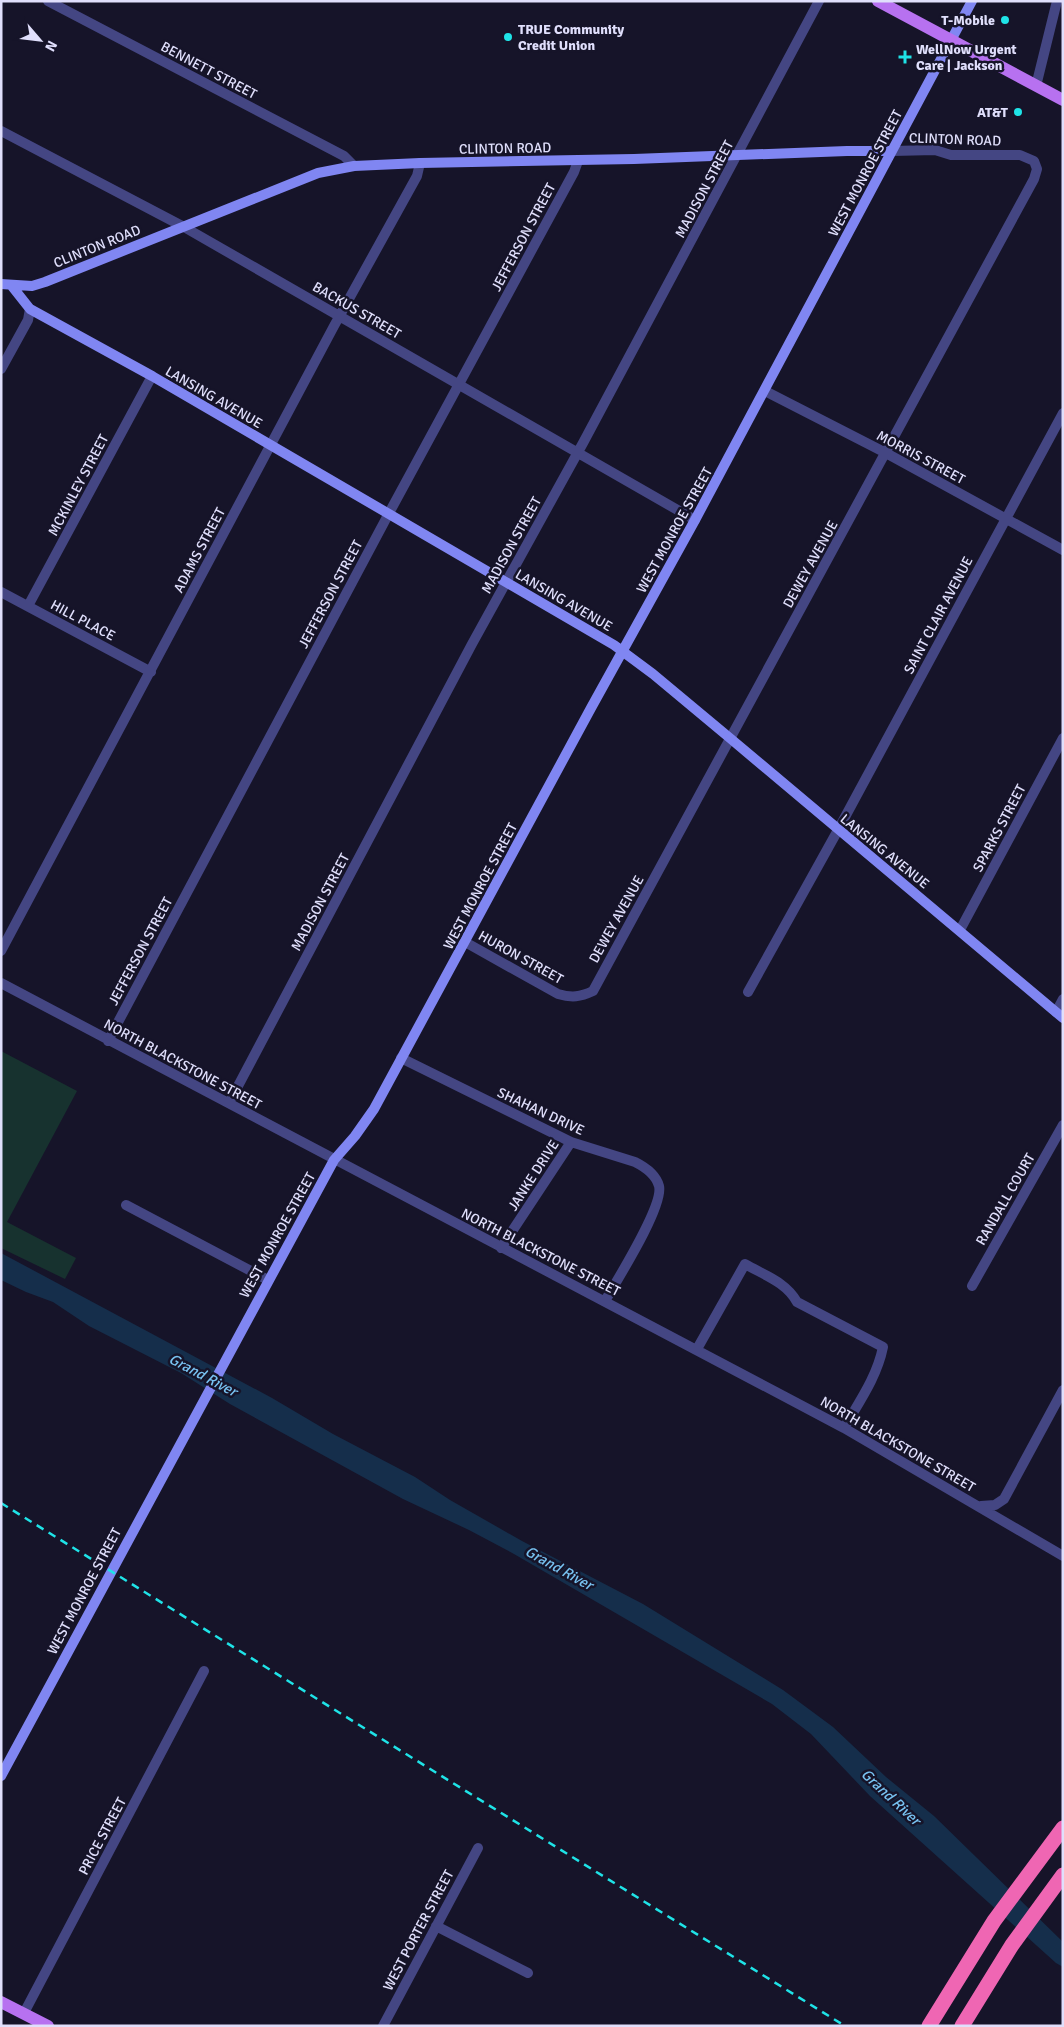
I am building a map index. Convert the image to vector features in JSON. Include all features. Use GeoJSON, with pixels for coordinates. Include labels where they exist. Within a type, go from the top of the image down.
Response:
{"type":"FeatureCollection","features":[{"type":"Feature","properties":{"kind":"highway"},"geometry":{"type":"LineString","coordinates":[[929,2026],[988,1929],[1063,1828]]}},
{"type":"Feature","properties":{"kind":"highway"},"geometry":{"type":"LineString","coordinates":[[962,2026],[1012,1945],[1063,1875]]}},
{"type":"Feature","properties":{"kind":"main road"},"geometry":{"type":"LineString","coordinates":[[878,1],[1063,100]]}},
{"type":"Feature","properties":{"kind":"main road","name":"WEST MONROE STREET"},"geometry":{"type":"LineString","coordinates":[[1,1776],[334,1160],[355,1136],[374,1109],[765,391],[972,1]]}},
{"type":"Feature","properties":{"kind":"main road","name":"CLINTON ROAD"},"geometry":{"type":"LineString","coordinates":[[6,285],[32,286],[45,282],[318,173],[354,166],[420,162],[737,157],[847,151],[892,151]]}},
{"type":"Feature","properties":{"kind":"main road","name":"LANSING AVENUE"},"geometry":{"type":"LineString","coordinates":[[6,285],[30,309],[152,376],[614,645],[622,653],[653,674],[1059,1015]]}},
{"type":"Feature","properties":{"kind":"main road"},"geometry":{"type":"LineString","coordinates":[[1,2002],[48,2026]]}},
{"type":"Feature","properties":{"kind":"street","name":"BENNETT STREET"},"geometry":{"type":"LineString","coordinates":[[48,1],[344,156],[354,166]]}},
{"type":"Feature","properties":{"kind":"street","name":"MADISON STREET"},"geometry":{"type":"LineString","coordinates":[[228,1103],[819,1]]}},
{"type":"Feature","properties":{"kind":"street"},"geometry":{"type":"LineString","coordinates":[[1036,86],[1057,1]]}},
{"type":"Feature","properties":{"kind":"street","name":"BACKUS STREET"},"geometry":{"type":"LineString","coordinates":[[1,131],[184,227],[695,520]]}},
{"type":"Feature","properties":{"kind":"street","name":"CLINTON ROAD"},"geometry":{"type":"LineString","coordinates":[[892,151],[935,150],[951,155],[1020,155]]}},
{"type":"Feature","properties":{"kind":"street","name":"DEWEY AVENUE"},"geometry":{"type":"LineString","coordinates":[[593,991],[1034,179],[1037,169],[1034,161],[1020,155]]}},
{"type":"Feature","properties":{"kind":"street","name":"JEFFERSON STREET"},"geometry":{"type":"LineString","coordinates":[[108,1041],[388,515],[574,172],[578,160]]}},
{"type":"Feature","properties":{"kind":"street","name":"ADAMS STREET"},"geometry":{"type":"LineString","coordinates":[[1,950],[340,316],[417,176],[420,162]]}},
{"type":"Feature","properties":{"kind":"street"},"geometry":{"type":"LineString","coordinates":[[1,369],[28,320],[30,309]]}},
{"type":"Feature","properties":{"kind":"street","name":"MCKINLEY STREET"},"geometry":{"type":"LineString","coordinates":[[28,606],[152,376]]}},
{"type":"Feature","properties":{"kind":"street","name":"MORRIS STREET"},"geometry":{"type":"LineString","coordinates":[[765,391],[886,453],[1063,550]]}},
{"type":"Feature","properties":{"kind":"street","name":"SAINT CLAIR AVENUE"},"geometry":{"type":"LineString","coordinates":[[748,992],[838,830],[1063,413]]}},
{"type":"Feature","properties":{"kind":"street","name":"HILL PLACE"},"geometry":{"type":"LineString","coordinates":[[1,592],[151,672]]}},
{"type":"Feature","properties":{"kind":"street","name":"SPARKS STREET"},"geometry":{"type":"LineString","coordinates":[[960,930],[1063,738]]}},
{"type":"Feature","properties":{"kind":"street","name":"HURON STREET"},"geometry":{"type":"LineString","coordinates":[[465,942],[558,994],[570,998],[580,997],[593,991]]}},
{"type":"Feature","properties":{"kind":"street","name":"NORTH BLACKSTONE STREET"},"geometry":{"type":"LineString","coordinates":[[1,983],[501,1248],[605,1300],[844,1428],[1063,1556]]}},
{"type":"Feature","properties":{"kind":"street"},"geometry":{"type":"LineString","coordinates":[[1059,1015],[1063,1000]]}},
{"type":"Feature","properties":{"kind":"street","name":"SHAHAN DRIVE"},"geometry":{"type":"LineString","coordinates":[[401,1058],[571,1142],[635,1162],[656,1180],[660,1188],[653,1214],[605,1300]]}},
{"type":"Feature","properties":{"kind":"street","name":"RANDALL COURT"},"geometry":{"type":"LineString","coordinates":[[972,1286],[1063,1125]]}},
{"type":"Feature","properties":{"kind":"street","name":"JANKE DRIVE"},"geometry":{"type":"LineString","coordinates":[[501,1248],[571,1142]]}},
{"type":"Feature","properties":{"kind":"street"},"geometry":{"type":"LineString","coordinates":[[126,1205],[268,1280]]}},
{"type":"Feature","properties":{"kind":"street"},"geometry":{"type":"LineString","coordinates":[[697,1349],[745,1264],[785,1286],[797,1302],[883,1347],[879,1366],[844,1428]]}},
{"type":"Feature","properties":{"kind":"street"},"geometry":{"type":"LineString","coordinates":[[980,1506],[995,1505],[1004,1499],[1063,1390]]}},
{"type":"Feature","properties":{"kind":"street","name":"PRICE STREET"},"geometry":{"type":"LineString","coordinates":[[24,2013],[204,1671]]}},
{"type":"Feature","properties":{"kind":"street","name":"WEST PORTER STREET"},"geometry":{"type":"LineString","coordinates":[[383,2026],[478,1848]]}},
{"type":"Feature","properties":{"kind":"street"},"geometry":{"type":"LineString","coordinates":[[436,1926],[528,1973]]}},
{"type":"Feature","properties":{"kind":"green space"},"geometry":{"type":"Polygon","coordinates":[[[1,1051],[77,1091],[7,1222],[76,1258],[65,1279],[1,1248],[1,1051]]]}},
{"type":"Feature","properties":{"kind":"water","name":"Grand River"},"geometry":{"type":"Polygon","coordinates":[[[1,1253],[272,1398],[333,1434],[415,1477],[450,1500],[522,1541],[643,1604],[783,1690],[833,1727],[886,1777],[934,1816],[1063,1942],[1063,1967],[1056,1963],[870,1796],[811,1734],[772,1704],[514,1554],[469,1530],[403,1499],[230,1404],[181,1373],[89,1326],[53,1302],[1,1280],[1,1253]]]}},
{"type":"Feature","properties":{"kind":"railway"},"geometry":{"type":"LineString","coordinates":[[1,1503],[845,2026]]}},
{"type":"Feature","properties":{"kind":"place","name":"T-Mobile"},"geometry":{"type":"Point","coordinates":[1005,20]}},
{"type":"Feature","properties":{"kind":"place","name":"TRUE Community Credit Union"},"geometry":{"type":"Point","coordinates":[508,37]}},
{"type":"Feature","properties":{"kind":"place","name":"WellNow Urgent Care | Jackson"},"geometry":{"type":"Point","coordinates":[905,57]}},
{"type":"Feature","properties":{"kind":"place","name":"AT&T"},"geometry":{"type":"Point","coordinates":[1018,112]}}]}
